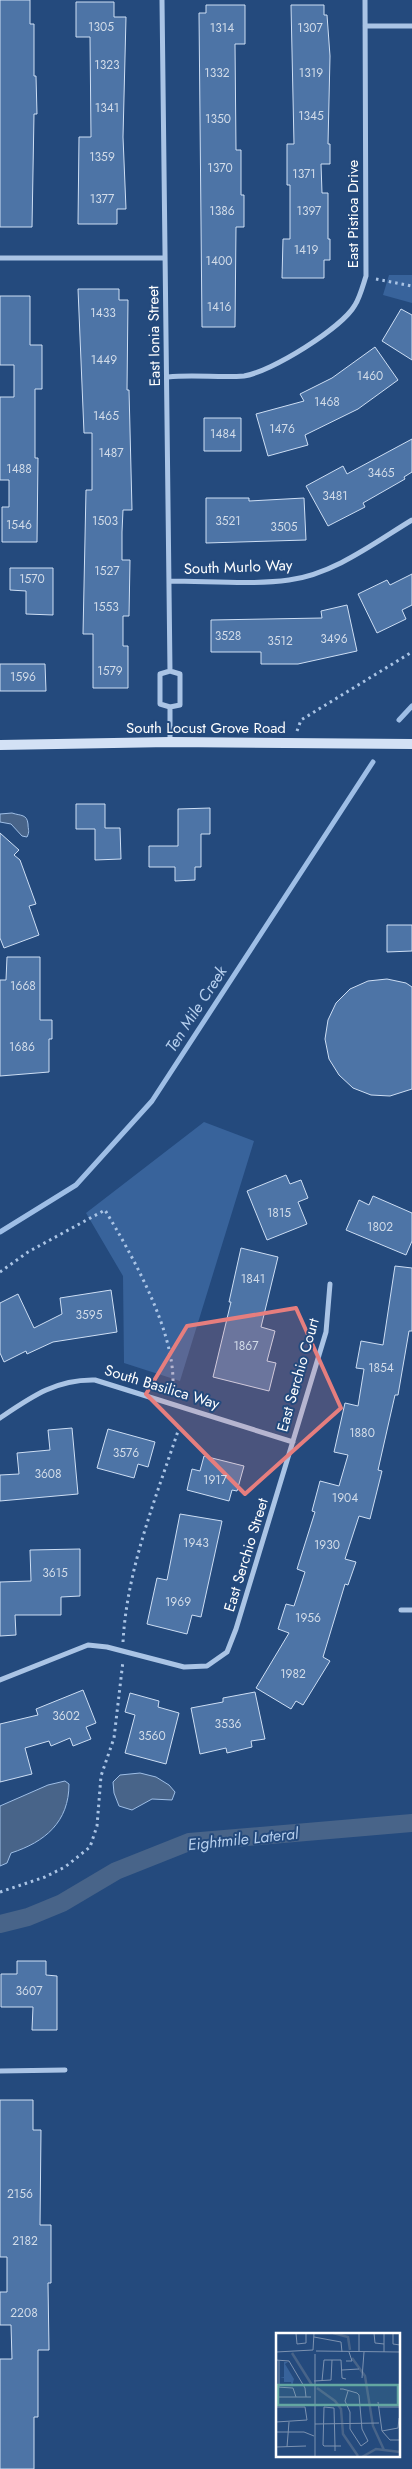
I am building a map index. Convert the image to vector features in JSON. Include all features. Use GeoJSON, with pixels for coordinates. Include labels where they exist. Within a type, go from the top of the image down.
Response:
{"type":"FeatureCollection","features":[{"type":"Feature","properties":{"kind":"main road","name":"South Locust Grove Road"},"geometry":{"type":"LineString","coordinates":[[0,745],[170,742],[412,744]]}},
{"type":"Feature","properties":{"kind":"street","name":"East Ionia Street"},"geometry":{"type":"LineString","coordinates":[[162,0],[168,377],[170,671]]}},
{"type":"Feature","properties":{"kind":"street","name":"East Pistioa Drive"},"geometry":{"type":"LineString","coordinates":[[168,377],[245,376],[270,367],[338,326],[356,305],[366,276],[365,0]]}},
{"type":"Feature","properties":{"kind":"street"},"geometry":{"type":"LineString","coordinates":[[365,26],[412,26]]}},
{"type":"Feature","properties":{"kind":"street"},"geometry":{"type":"LineString","coordinates":[[0,258],[165,258]]}},
{"type":"Feature","properties":{"kind":"street","name":"South Murlo Way"},"geometry":{"type":"LineString","coordinates":[[170,581],[290,580],[346,560],[412,520]]}},
{"type":"Feature","properties":{"kind":"street","name":"East Ionia Street"},"geometry":{"type":"LineString","coordinates":[[170,671],[180,674],[180,705],[170,707],[160,704],[160,674],[170,671]]}},
{"type":"Feature","properties":{"kind":"street","name":"East Ionia Street"},"geometry":{"type":"LineString","coordinates":[[170,707],[170,742]]}},
{"type":"Feature","properties":{"kind":"street","name":"East Serchio Court"},"geometry":{"type":"LineString","coordinates":[[293,1442],[326,1332],[330,1284]]}},
{"type":"Feature","properties":{"kind":"street","name":"South Basilica Way"},"geometry":{"type":"LineString","coordinates":[[0,1418],[38,1392],[60,1383],[79,1379],[95,1380],[293,1442]]}},
{"type":"Feature","properties":{"kind":"street","name":"East Serchio Street"},"geometry":{"type":"LineString","coordinates":[[123,1651],[184,1667],[207,1666],[227,1652],[236,1629],[293,1442]]}},
{"type":"Feature","properties":{"kind":"street"},"geometry":{"type":"LineString","coordinates":[[400,1610],[412,1610]]}},
{"type":"Feature","properties":{"kind":"street"},"geometry":{"type":"LineString","coordinates":[[0,1680],[88,1646],[123,1651]]}},
{"type":"Feature","properties":{"kind":"street"},"geometry":{"type":"LineString","coordinates":[[0,2071],[65,2070]]}},
{"type":"Feature","properties":{"kind":"path"},"geometry":{"type":"LineString","coordinates":[[366,276],[412,286]]}},
{"type":"Feature","properties":{"kind":"path"},"geometry":{"type":"LineString","coordinates":[[301,720],[412,652]]}},
{"type":"Feature","properties":{"kind":"path"},"geometry":{"type":"LineString","coordinates":[[0,1272],[28,1252],[105,1210],[131,1254],[161,1322],[169,1351],[174,1381]]}},
{"type":"Feature","properties":{"kind":"path"},"geometry":{"type":"LineString","coordinates":[[0,1892],[45,1877],[65,1867],[90,1847],[97,1826],[100,1776],[114,1738],[124,1623],[135,1564],[180,1428]]}},
{"type":"Feature","properties":{"kind":"highlighted area"},"geometry":{"type":"Polygon","coordinates":[[[296,1308],[341,1408],[245,1494],[146,1394],[187,1326],[296,1308]]]}},
{"type":"Feature","properties":{"kind":"shaded area"},"geometry":{"type":"Polygon","coordinates":[[[389,275],[412,275],[412,303],[383,295],[389,275]]]}},
{"type":"Feature","properties":{"kind":"shaded area"},"geometry":{"type":"Polygon","coordinates":[[[12,813],[26,818],[29,830],[27,837],[22,836],[11,824],[0,822],[0,814],[12,813]]]}},
{"type":"Feature","properties":{"kind":"shaded area"},"geometry":{"type":"Polygon","coordinates":[[[204,1122],[254,1141],[180,1381],[124,1363],[123,1276],[86,1213],[204,1122]]]}},
{"type":"Feature","properties":{"kind":"shaded area"},"geometry":{"type":"Polygon","coordinates":[[[140,1773],[156,1777],[169,1785],[175,1792],[172,1800],[152,1799],[132,1810],[119,1806],[114,1793],[113,1782],[120,1775],[140,1773]]]}},
{"type":"Feature","properties":{"kind":"shaded area"},"geometry":{"type":"Polygon","coordinates":[[[65,1781],[69,1784],[68,1797],[60,1820],[53,1829],[34,1843],[11,1853],[7,1863],[0,1866],[0,1806],[48,1785],[65,1781]]]}},
{"type":"Feature","properties":{"kind":"building"},"geometry":{"type":"Polygon","coordinates":[[[0,0],[30,0],[30,24],[34,24],[34,76],[36,76],[37,114],[34,114],[32,227],[0,227],[0,0]]]}},
{"type":"Feature","properties":{"kind":"building"},"geometry":{"type":"Polygon","coordinates":[[[76,2],[114,2],[114,17],[126,17],[123,137],[126,209],[117,209],[117,224],[78,224],[79,137],[91,137],[90,37],[76,37],[76,2]]]}},
{"type":"Feature","properties":{"kind":"building"},"geometry":{"type":"Polygon","coordinates":[[[206,5],[245,5],[245,44],[235,44],[236,150],[241,150],[241,195],[244,195],[244,227],[236,227],[235,327],[202,327],[199,13],[206,13],[206,5]]]}},
{"type":"Feature","properties":{"kind":"building"},"geometry":{"type":"Polygon","coordinates":[[[291,5],[324,5],[324,15],[327,15],[330,56],[328,144],[330,144],[330,164],[321,164],[322,193],[328,193],[330,260],[324,260],[324,278],[282,278],[283,239],[290,239],[290,185],[287,185],[287,144],[294,144],[291,5]]]}},
{"type":"Feature","properties":{"kind":"building"},"geometry":{"type":"Polygon","coordinates":[[[78,289],[119,289],[119,300],[128,300],[127,390],[129,390],[132,510],[123,510],[122,560],[130,560],[129,616],[123,616],[123,646],[128,646],[128,688],[93,688],[93,634],[83,634],[86,490],[92,490],[92,433],[84,433],[78,289]]]}},
{"type":"Feature","properties":{"kind":"building"},"geometry":{"type":"Polygon","coordinates":[[[0,296],[30,296],[30,345],[42,345],[42,389],[35,389],[35,458],[38,458],[37,542],[2,542],[2,507],[9,507],[9,480],[0,480],[0,397],[14,397],[14,365],[0,365],[0,296]]]}},
{"type":"Feature","properties":{"kind":"building"},"geometry":{"type":"Polygon","coordinates":[[[401,309],[412,315],[412,360],[382,341],[401,309]]]}},
{"type":"Feature","properties":{"kind":"building"},"geometry":{"type":"Polygon","coordinates":[[[375,347],[398,380],[358,409],[305,435],[308,445],[268,456],[256,414],[304,401],[300,394],[332,378],[375,347]]]}},
{"type":"Feature","properties":{"kind":"building"},"geometry":{"type":"Polygon","coordinates":[[[204,418],[241,418],[241,451],[204,451],[204,418]]]}},
{"type":"Feature","properties":{"kind":"building"},"geometry":{"type":"Polygon","coordinates":[[[412,439],[412,472],[404,477],[405,479],[363,503],[365,507],[328,526],[306,486],[343,466],[347,474],[412,439]]]}},
{"type":"Feature","properties":{"kind":"building"},"geometry":{"type":"Polygon","coordinates":[[[206,498],[249,498],[249,501],[304,498],[306,540],[206,543],[206,498]]]}},
{"type":"Feature","properties":{"kind":"building"},"geometry":{"type":"Polygon","coordinates":[[[10,568],[53,568],[53,615],[26,614],[26,591],[10,590],[10,568]]]}},
{"type":"Feature","properties":{"kind":"building"},"geometry":{"type":"Polygon","coordinates":[[[412,574],[412,605],[402,610],[406,619],[377,633],[358,594],[387,580],[390,585],[412,574]]]}},
{"type":"Feature","properties":{"kind":"building"},"geometry":{"type":"Polygon","coordinates":[[[347,605],[357,651],[298,664],[261,664],[261,652],[211,652],[211,620],[322,618],[321,611],[347,605]]]}},
{"type":"Feature","properties":{"kind":"building"},"geometry":{"type":"Polygon","coordinates":[[[0,664],[45,664],[46,691],[0,691],[0,664]]]}},
{"type":"Feature","properties":{"kind":"building"},"geometry":{"type":"Polygon","coordinates":[[[76,804],[105,804],[105,828],[120,828],[121,859],[95,860],[95,829],[76,829],[76,804]]]}},
{"type":"Feature","properties":{"kind":"building"},"geometry":{"type":"Polygon","coordinates":[[[210,808],[210,834],[201,834],[201,867],[195,867],[195,880],[175,881],[175,867],[149,867],[149,846],[178,846],[178,809],[210,808]]]}},
{"type":"Feature","properties":{"kind":"building"},"geometry":{"type":"Polygon","coordinates":[[[0,833],[19,850],[14,855],[20,860],[36,904],[29,906],[39,935],[4,948],[0,938],[0,833]]]}},
{"type":"Feature","properties":{"kind":"building"},"geometry":{"type":"Polygon","coordinates":[[[387,925],[412,925],[412,951],[387,952],[387,925]]]}},
{"type":"Feature","properties":{"kind":"building"},"geometry":{"type":"Polygon","coordinates":[[[7,957],[40,957],[40,1020],[52,1020],[52,1039],[49,1039],[49,1072],[0,1076],[0,980],[6,980],[7,957]]]}},
{"type":"Feature","properties":{"kind":"building"},"geometry":{"type":"Polygon","coordinates":[[[387,979],[406,983],[412,987],[412,1089],[390,1096],[371,1095],[353,1088],[339,1075],[329,1059],[325,1039],[328,1020],[336,1003],[350,989],[368,981],[387,979]]]}},
{"type":"Feature","properties":{"kind":"building"},"geometry":{"type":"Polygon","coordinates":[[[286,1175],[290,1184],[301,1180],[308,1198],[298,1202],[307,1224],[267,1240],[247,1191],[286,1175]]]}},
{"type":"Feature","properties":{"kind":"building"},"geometry":{"type":"Polygon","coordinates":[[[373,1196],[412,1213],[412,1241],[406,1255],[346,1230],[359,1200],[369,1205],[373,1196]]]}},
{"type":"Feature","properties":{"kind":"building"},"geometry":{"type":"Polygon","coordinates":[[[241,1248],[278,1257],[261,1327],[275,1331],[267,1361],[276,1363],[269,1391],[213,1377],[231,1302],[229,1302],[241,1248]]]}},
{"type":"Feature","properties":{"kind":"building"},"geometry":{"type":"Polygon","coordinates":[[[395,1266],[412,1268],[412,1331],[409,1331],[398,1395],[395,1395],[378,1470],[382,1471],[370,1519],[359,1516],[345,1559],[356,1562],[348,1585],[345,1584],[323,1657],[330,1661],[303,1705],[296,1701],[291,1709],[256,1688],[289,1633],[278,1629],[286,1604],[294,1606],[305,1572],[297,1569],[315,1512],[312,1511],[320,1481],[339,1486],[348,1455],[334,1452],[345,1403],[358,1406],[364,1369],[356,1368],[361,1341],[383,1345],[395,1266]]]}},
{"type":"Feature","properties":{"kind":"building"},"geometry":{"type":"Polygon","coordinates":[[[111,1290],[117,1332],[53,1342],[27,1354],[26,1351],[4,1362],[0,1353],[0,1303],[18,1294],[34,1328],[62,1314],[60,1298],[111,1290]]]}},
{"type":"Feature","properties":{"kind":"building"},"geometry":{"type":"Polygon","coordinates":[[[72,1428],[78,1494],[0,1501],[0,1475],[19,1474],[17,1453],[50,1450],[48,1430],[72,1428]]]}},
{"type":"Feature","properties":{"kind":"building"},"geometry":{"type":"Polygon","coordinates":[[[108,1429],[155,1442],[148,1467],[138,1464],[134,1478],[97,1468],[108,1429]]]}},
{"type":"Feature","properties":{"kind":"building"},"geometry":{"type":"Polygon","coordinates":[[[204,1456],[244,1466],[237,1491],[232,1490],[229,1501],[187,1490],[192,1469],[200,1471],[204,1456]]]}},
{"type":"Feature","properties":{"kind":"building"},"geometry":{"type":"Polygon","coordinates":[[[180,1514],[222,1521],[201,1617],[192,1615],[187,1634],[147,1624],[157,1578],[167,1580],[180,1514]]]}},
{"type":"Feature","properties":{"kind":"building"},"geometry":{"type":"Polygon","coordinates":[[[80,1549],[80,1596],[61,1597],[61,1615],[15,1615],[16,1635],[0,1636],[0,1582],[31,1581],[30,1550],[80,1549]]]}},
{"type":"Feature","properties":{"kind":"building"},"geometry":{"type":"Polygon","coordinates":[[[83,1690],[96,1723],[86,1727],[91,1739],[73,1746],[70,1738],[51,1746],[49,1741],[25,1748],[32,1774],[0,1782],[0,1724],[38,1715],[36,1709],[83,1690]]]}},
{"type":"Feature","properties":{"kind":"building"},"geometry":{"type":"Polygon","coordinates":[[[255,1692],[265,1739],[251,1741],[252,1747],[227,1753],[226,1748],[200,1754],[191,1708],[223,1702],[223,1698],[255,1692]]]}},
{"type":"Feature","properties":{"kind":"building"},"geometry":{"type":"Polygon","coordinates":[[[130,1693],[159,1701],[158,1707],[179,1713],[166,1764],[125,1753],[135,1715],[125,1712],[130,1693]]]}},
{"type":"Feature","properties":{"kind":"building"},"geometry":{"type":"Polygon","coordinates":[[[17,1961],[46,1961],[46,1975],[57,1976],[57,2030],[32,2030],[33,2007],[1,2007],[1,1974],[17,1974],[17,1961]]]}},
{"type":"Feature","properties":{"kind":"building"},"geometry":{"type":"Polygon","coordinates":[[[0,2100],[33,2100],[33,2130],[41,2130],[40,2225],[51,2225],[51,2283],[48,2283],[49,2350],[38,2350],[38,2417],[34,2417],[34,2469],[0,2469],[0,2359],[12,2359],[11,2325],[0,2325],[0,2292],[7,2292],[7,2257],[0,2257],[0,2100]]]}},
{"type":"Feature","properties":{"kind":"waterway","name":"Ten Mile Creek"},"geometry":{"type":"LineString","coordinates":[[399,720],[412,706]]}},
{"type":"Feature","properties":{"kind":"waterway","name":"Ten Mile Creek"},"geometry":{"type":"LineString","coordinates":[[0,1232],[76,1185],[152,1101],[373,762]]}},
{"type":"Feature","properties":{"kind":"waterway","name":"Eightmile Lateral"},"geometry":{"type":"LineString","coordinates":[[0,1924],[28,1917],[62,1903],[116,1871],[189,1842],[412,1823]]}}]}
